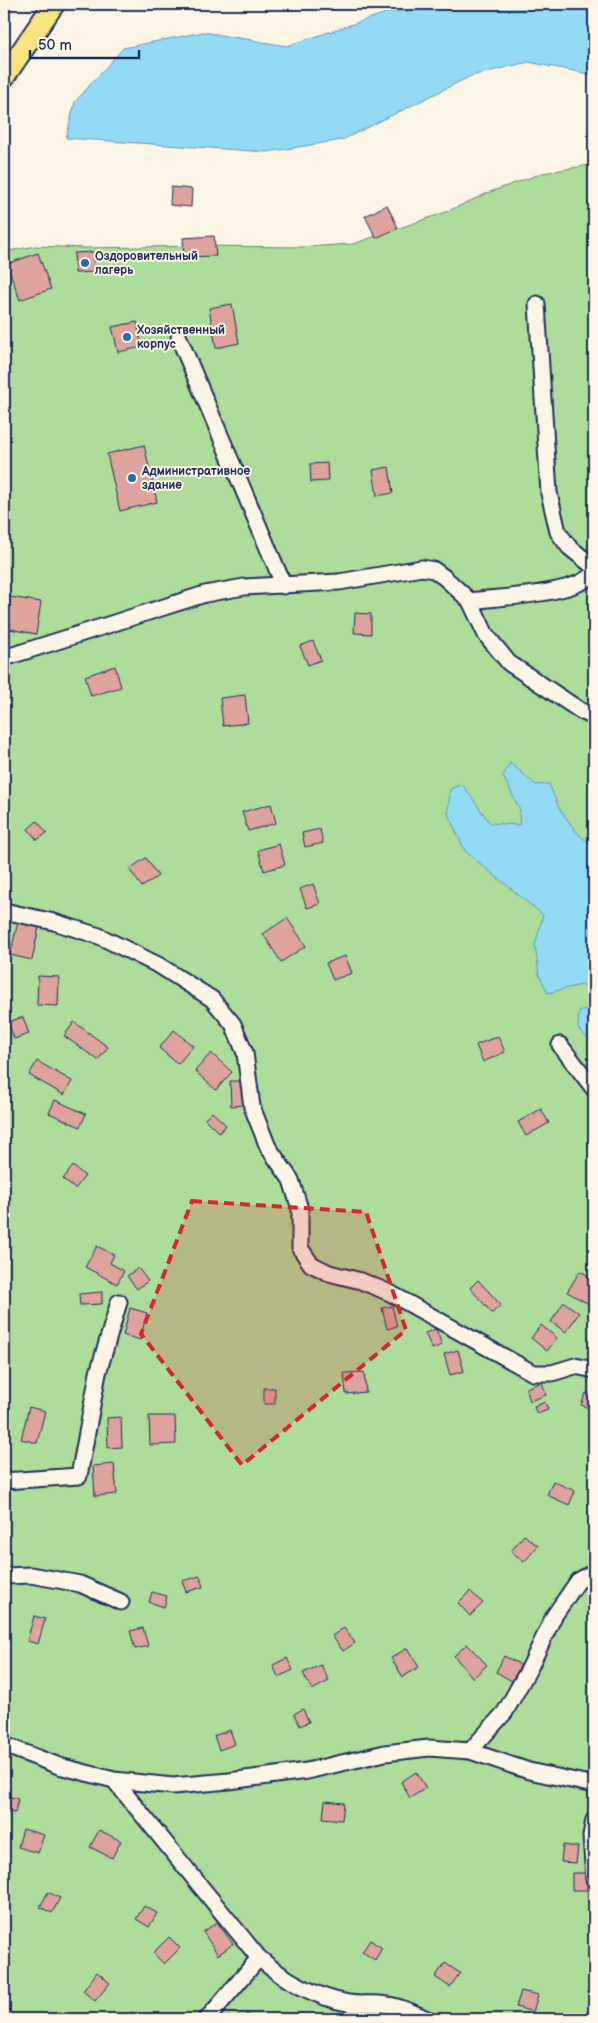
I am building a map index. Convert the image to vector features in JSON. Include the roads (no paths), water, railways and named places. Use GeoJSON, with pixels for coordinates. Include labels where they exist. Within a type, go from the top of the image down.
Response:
{"type":"FeatureCollection","features":[{"type":"Feature","properties":{"kind":"main road"},"geometry":{"type":"LineString","coordinates":[[4,77],[54,4]]}},
{"type":"Feature","properties":{"kind":"street"},"geometry":{"type":"LineString","coordinates":[[470,601],[536,596],[586,581],[594,573],[594,567],[569,547],[558,532],[548,493],[537,304]]}},
{"type":"Feature","properties":{"kind":"street"},"geometry":{"type":"LineString","coordinates":[[180,338],[284,586]]}},
{"type":"Feature","properties":{"kind":"street"},"geometry":{"type":"LineString","coordinates":[[4,658],[205,594],[244,587],[339,582],[422,568],[434,570],[470,601],[486,635],[509,663],[581,711],[594,717]]}},
{"type":"Feature","properties":{"kind":"street"},"geometry":{"type":"LineString","coordinates":[[4,911],[54,922],[99,936],[160,966],[212,999],[233,1024],[245,1052],[252,1108],[268,1146],[292,1180],[300,1209],[300,1248],[311,1264],[328,1273],[361,1281],[390,1293],[533,1372],[552,1374],[575,1366],[594,1370]]}},
{"type":"Feature","properties":{"kind":"street"},"geometry":{"type":"LineString","coordinates":[[560,1045],[594,1089]]}},
{"type":"Feature","properties":{"kind":"street"},"geometry":{"type":"LineString","coordinates":[[4,1480],[79,1476],[98,1374],[119,1302]]}},
{"type":"Feature","properties":{"kind":"street"},"geometry":{"type":"LineString","coordinates":[[470,1751],[505,1712],[530,1667],[554,1616],[578,1582],[594,1572]]}},
{"type":"Feature","properties":{"kind":"street"},"geometry":{"type":"LineString","coordinates":[[4,1576],[31,1575],[80,1584],[121,1602]]}},
{"type":"Feature","properties":{"kind":"street"},"geometry":{"type":"LineString","coordinates":[[4,1745],[59,1766],[114,1780],[173,1786],[306,1771],[385,1753],[429,1748],[470,1751],[529,1771],[594,1785]]}},
{"type":"Feature","properties":{"kind":"street"},"geometry":{"type":"LineString","coordinates":[[114,1780],[259,1958],[274,1972],[323,1997],[349,2003],[380,2004],[408,2010],[427,2019]]}},
{"type":"Feature","properties":{"kind":"street"},"geometry":{"type":"LineString","coordinates":[[594,1820],[591,1836],[594,1879]]}},
{"type":"Feature","properties":{"kind":"street"},"geometry":{"type":"LineString","coordinates":[[207,2019],[259,1958]]}},
{"type":"Feature","properties":{"kind":"water"},"geometry":{"type":"Polygon","coordinates":[[[495,4],[594,4],[594,75],[528,62],[471,76],[342,140],[267,152],[66,138],[75,102],[123,48],[203,32],[287,46],[389,12],[495,4]]]}},
{"type":"Feature","properties":{"kind":"water"},"geometry":{"type":"Polygon","coordinates":[[[510,763],[536,785],[549,784],[559,808],[577,833],[594,847],[594,989],[580,985],[548,993],[539,975],[535,945],[543,915],[465,851],[448,814],[450,789],[462,784],[490,823],[519,825],[520,810],[503,776],[510,763]]]}},
{"type":"Feature","properties":{"kind":"water"},"geometry":{"type":"Polygon","coordinates":[[[594,1006],[594,1044],[578,1029],[579,1011],[594,1006]]]}},
{"type":"Feature","properties":{"kind":"place","name":"Оздоровительный лагерь"},"geometry":{"type":"Point","coordinates":[85,263]}},
{"type":"Feature","properties":{"kind":"place","name":"Хозяйственный корпус"},"geometry":{"type":"Point","coordinates":[127,337]}},
{"type":"Feature","properties":{"kind":"place","name":"Административное здание"},"geometry":{"type":"Point","coordinates":[132,478]}}]}
